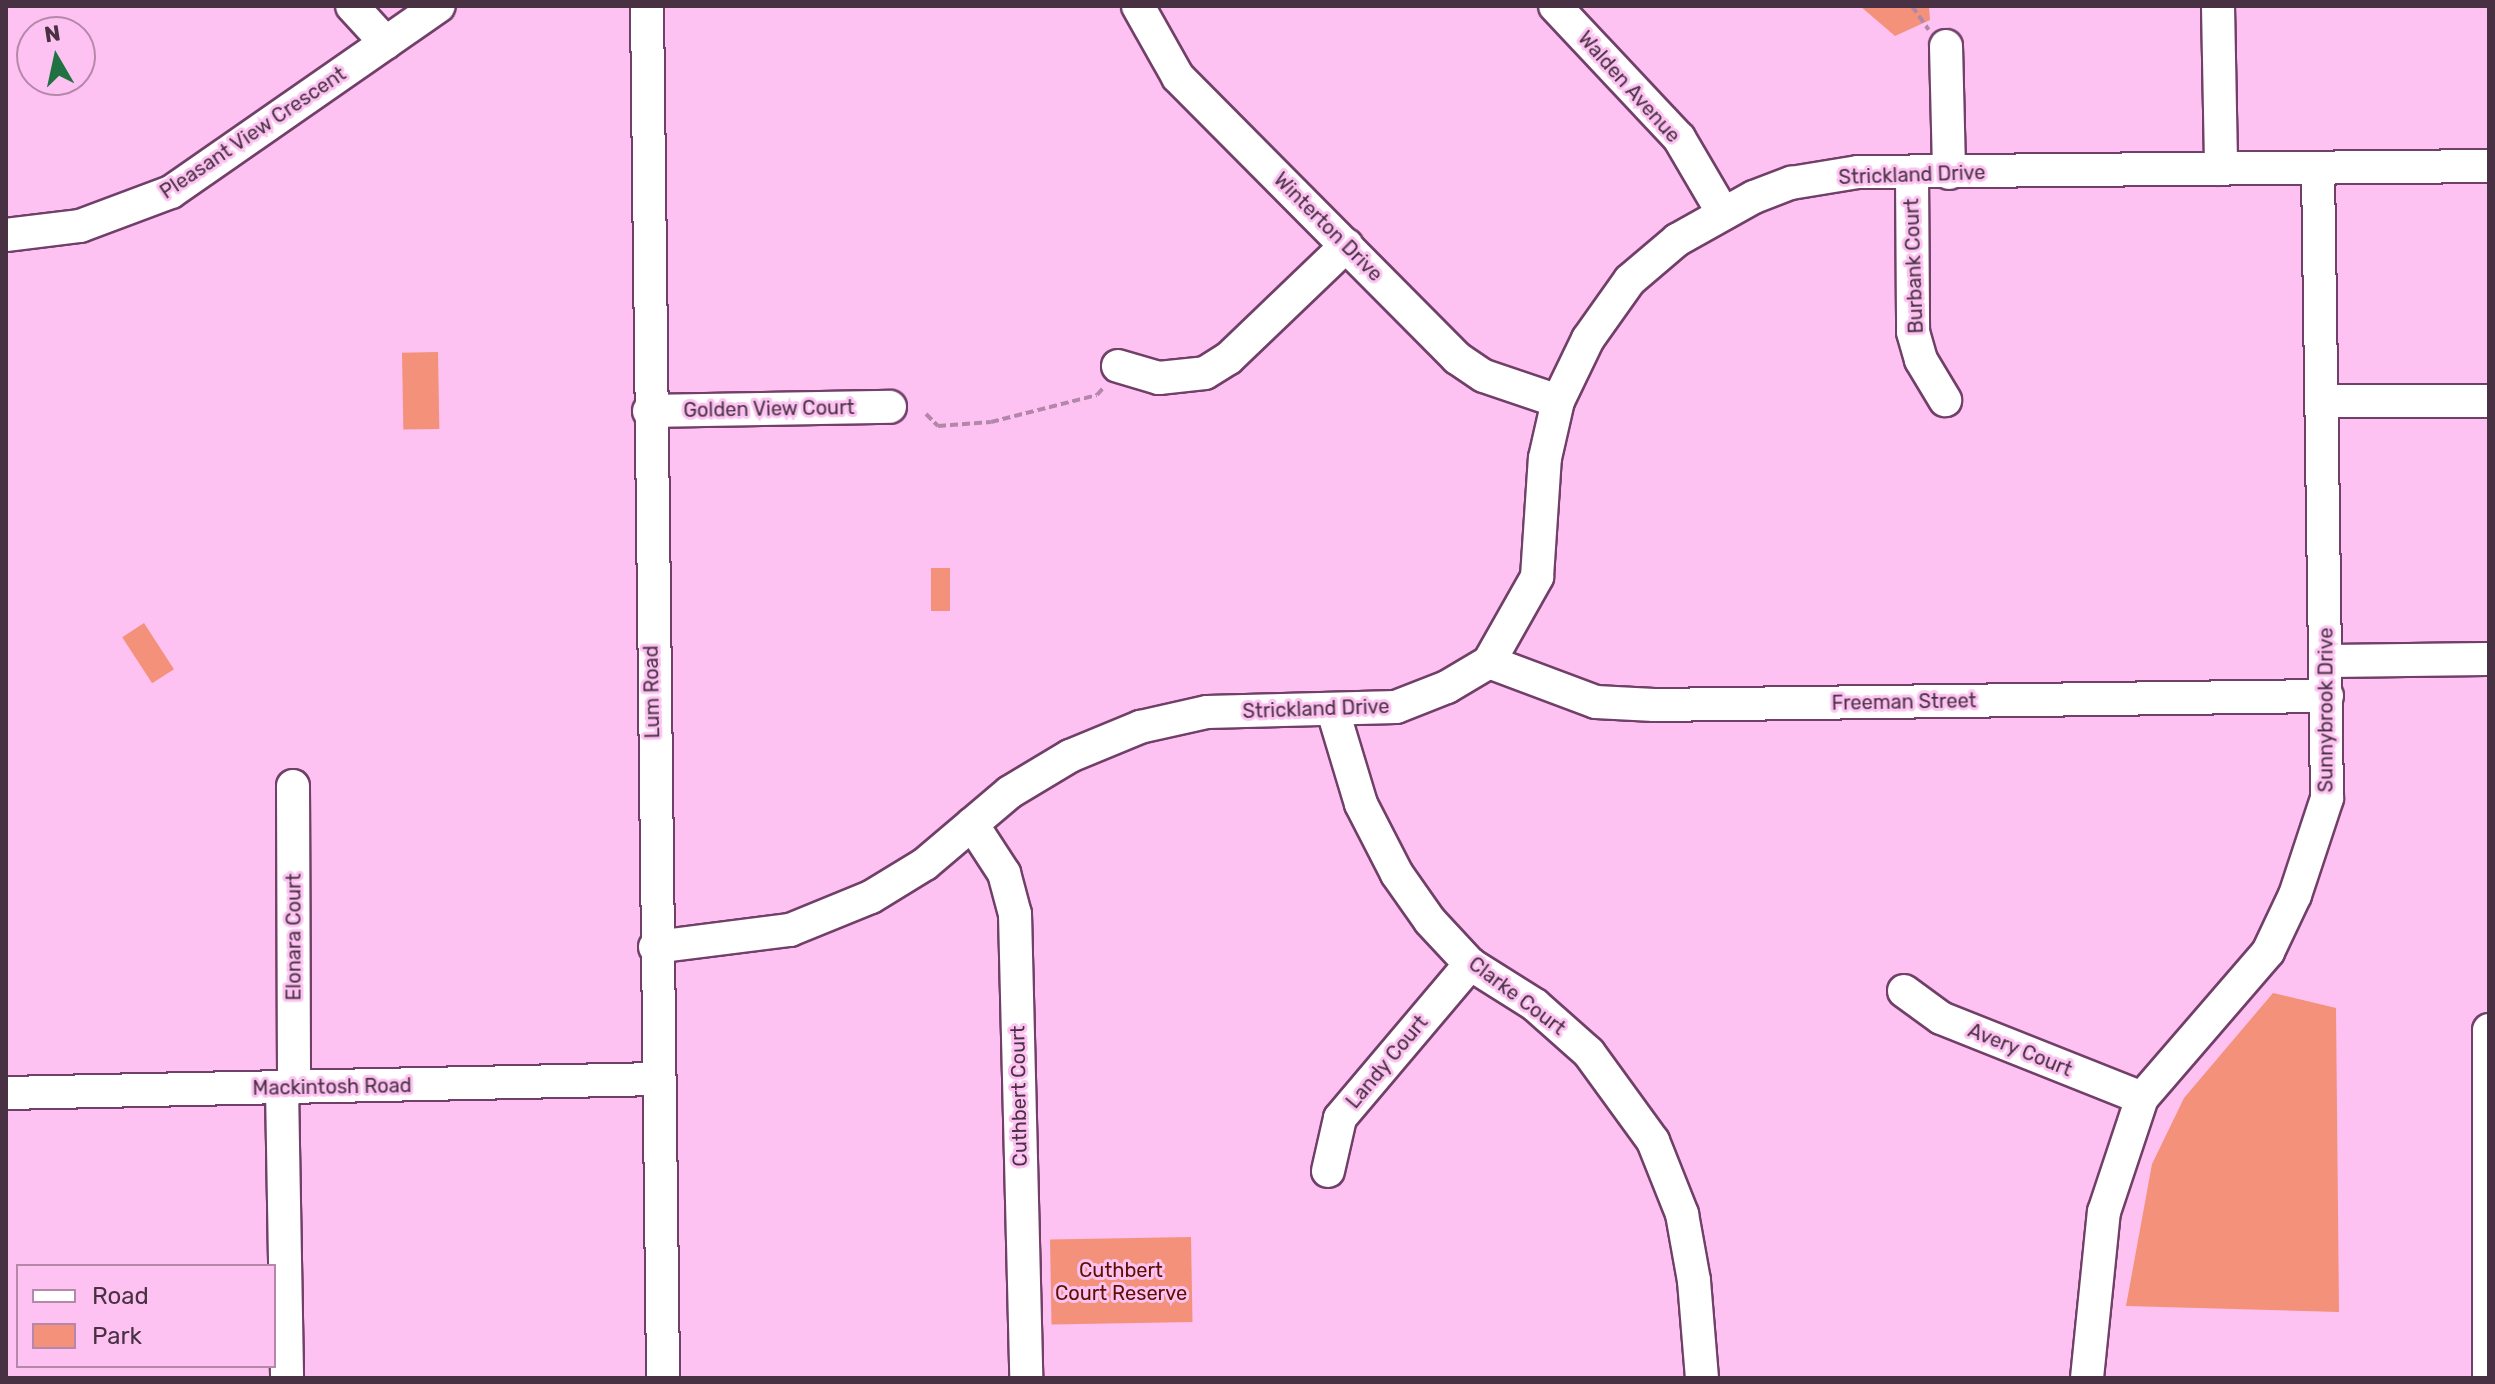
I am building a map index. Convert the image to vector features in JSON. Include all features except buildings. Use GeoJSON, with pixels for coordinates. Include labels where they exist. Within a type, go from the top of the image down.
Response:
{"type":"FeatureCollection","features":[{"type":"Feature","properties":{"kind":"street"},"geometry":{"type":"LineString","coordinates":[[352,6],[386,43]]}},
{"type":"Feature","properties":{"kind":"street","name":"Pleasant View Crescent"},"geometry":{"type":"LineString","coordinates":[[6,235],[80,226],[171,192],[439,6]]}},
{"type":"Feature","properties":{"kind":"street","name":"Lum Road"},"geometry":{"type":"LineString","coordinates":[[647,6],[655,947],[663,1378]]}},
{"type":"Feature","properties":{"kind":"street","name":"Winterton Drive"},"geometry":{"type":"LineString","coordinates":[[1138,6],[1178,77],[1457,358],[1484,376],[1558,401]]}},
{"type":"Feature","properties":{"kind":"street","name":"Walden Avenue"},"geometry":{"type":"LineString","coordinates":[[1555,6],[1679,138],[1723,213]]}},
{"type":"Feature","properties":{"kind":"street"},"geometry":{"type":"LineString","coordinates":[[2218,6],[2221,169]]}},
{"type":"Feature","properties":{"kind":"street"},"geometry":{"type":"LineString","coordinates":[[1946,46],[1949,173]]}},
{"type":"Feature","properties":{"kind":"street","name":"Strickland Drive"},"geometry":{"type":"LineString","coordinates":[[655,947],[790,930],[871,897],[925,864],[1010,792],[1070,756],[1140,727],[1207,712],[1396,707],[1447,687],[1489,662],[1537,577],[1545,458],[1558,401],[1588,339],[1630,280],[1677,240],[1723,213],[1791,183],[1858,172],[1912,174],[2489,166]]}},
{"type":"Feature","properties":{"kind":"street","name":"Sunnybrook Drive"},"geometry":{"type":"LineString","coordinates":[[2087,1378],[2104,1212],[2142,1098],[2243,986],[2268,952],[2295,895],[2327,798],[2318,169]]}},
{"type":"Feature","properties":{"kind":"street","name":"Burbank Court"},"geometry":{"type":"LineString","coordinates":[[1912,174],[1913,332],[1921,360],[1945,400]]}},
{"type":"Feature","properties":{"kind":"street"},"geometry":{"type":"LineString","coordinates":[[1118,366],[1159,378],[1205,373],[1229,358],[1347,245]]}},
{"type":"Feature","properties":{"kind":"street"},"geometry":{"type":"LineString","coordinates":[[2322,401],[2489,401]]}},
{"type":"Feature","properties":{"kind":"street","name":"Golden View Court"},"geometry":{"type":"LineString","coordinates":[[649,411],[890,407]]}},
{"type":"Feature","properties":{"kind":"street"},"geometry":{"type":"LineString","coordinates":[[2327,661],[2489,659]]}},
{"type":"Feature","properties":{"kind":"street","name":"Freeman Street"},"geometry":{"type":"LineString","coordinates":[[1489,662],[1596,702],[1654,705],[2327,696]]}},
{"type":"Feature","properties":{"kind":"street","name":"Clarke Court"},"geometry":{"type":"LineString","coordinates":[[1333,711],[1361,804],[1397,874],[1470,964],[1535,1005],[1589,1053],[1653,1141],[1682,1214],[1702,1378]]}},
{"type":"Feature","properties":{"kind":"street","name":"Elonara Court"},"geometry":{"type":"LineString","coordinates":[[287,1378],[293,786]]}},
{"type":"Feature","properties":{"kind":"street","name":"Cuthbert Court"},"geometry":{"type":"LineString","coordinates":[[972,824],[1004,873],[1015,914],[1026,1378]]}},
{"type":"Feature","properties":{"kind":"street","name":"Landy Court"},"geometry":{"type":"LineString","coordinates":[[1328,1171],[1340,1118],[1470,964]]}},
{"type":"Feature","properties":{"kind":"street","name":"Avery Court"},"geometry":{"type":"LineString","coordinates":[[1904,991],[1941,1018],[2142,1098]]}},
{"type":"Feature","properties":{"kind":"street"},"geometry":{"type":"LineString","coordinates":[[2489,1030],[2489,1378]]}},
{"type":"Feature","properties":{"kind":"street","name":"Mackintosh Road"},"geometry":{"type":"LineString","coordinates":[[6,1093],[658,1079]]}},
{"type":"Feature","properties":{"kind":"path"},"geometry":{"type":"LineString","coordinates":[[926,414],[938,426],[991,422],[1097,395],[1118,366]]}},
{"type":"Feature","properties":{"kind":"green space"},"geometry":{"type":"Polygon","coordinates":[[[1860,6],[1929,6],[1930,20],[1895,36],[1860,6]]]}},
{"type":"Feature","properties":{"kind":"green space"},"geometry":{"type":"Polygon","coordinates":[[[438,352],[439,429],[403,430],[402,353],[438,352]]]}},
{"type":"Feature","properties":{"kind":"green space"},"geometry":{"type":"Polygon","coordinates":[[[931,568],[950,568],[950,611],[931,611],[931,568]]]}},
{"type":"Feature","properties":{"kind":"green space"},"geometry":{"type":"Polygon","coordinates":[[[144,623],[174,669],[152,683],[122,637],[144,623]]]}},
{"type":"Feature","properties":{"kind":"green space"},"geometry":{"type":"Polygon","coordinates":[[[2273,993],[2336,1008],[2339,1312],[2126,1306],[2152,1164],[2184,1098],[2273,993]]]}},
{"type":"Feature","properties":{"kind":"green space","name":"Cuthbert Court Reserve"},"geometry":{"type":"Polygon","coordinates":[[[1191,1237],[1192,1322],[1052,1324],[1050,1239],[1191,1237]]]}}]}
